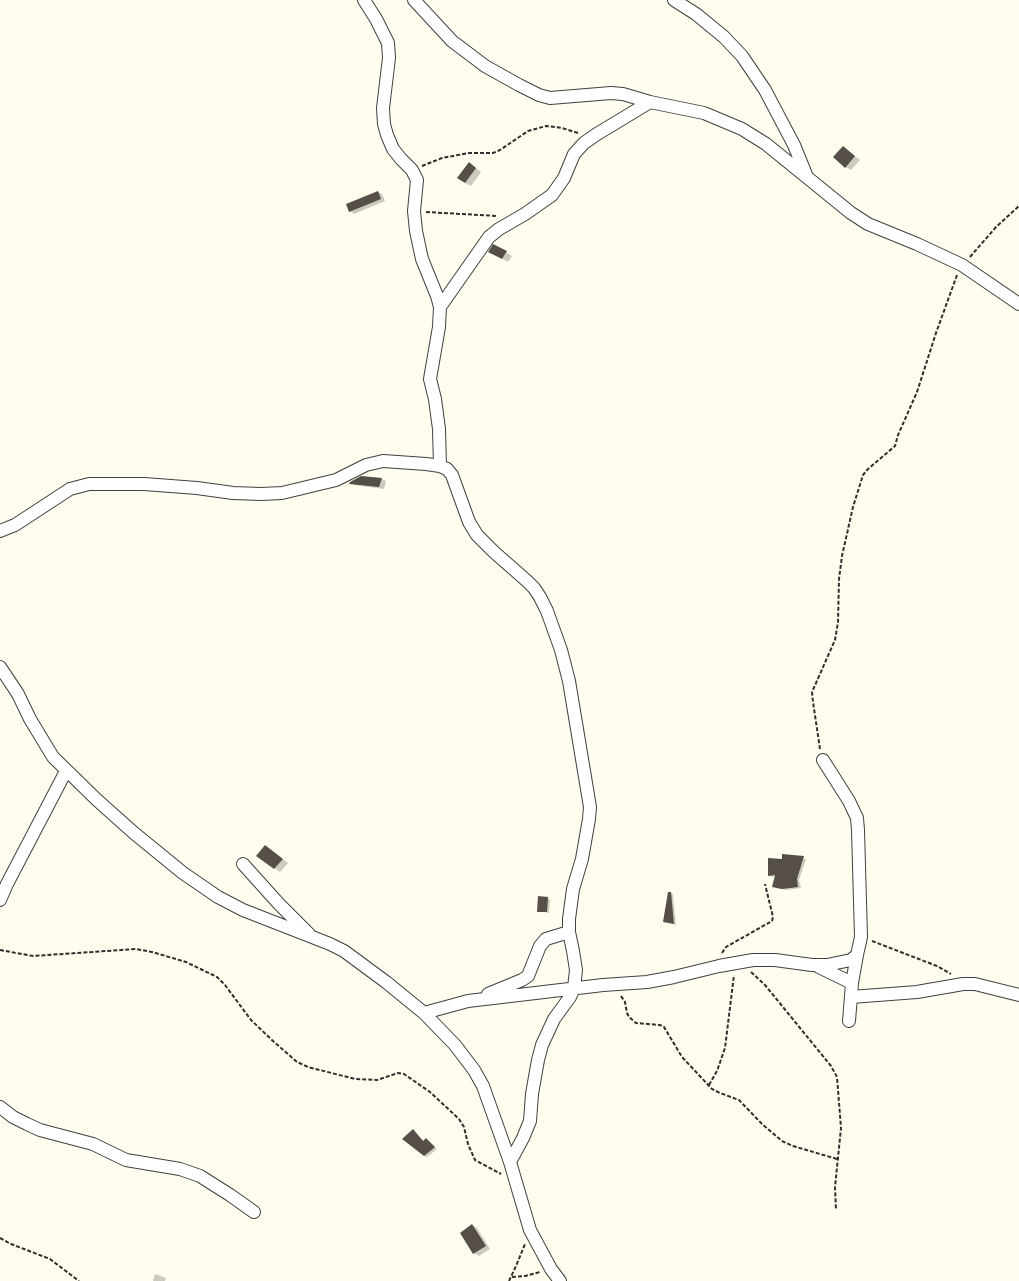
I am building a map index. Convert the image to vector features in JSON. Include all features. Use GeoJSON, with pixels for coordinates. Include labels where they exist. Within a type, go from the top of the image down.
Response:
{"type":"FeatureCollection","features":[{"type":"Feature","properties":{"kind":"street"},"geometry":{"type":"LineString","coordinates":[[364,0],[376,19],[388,43],[389,58],[383,108],[384,124],[393,149],[412,170],[417,180],[414,211],[416,232],[422,259],[440,307],[439,327],[430,379],[435,400],[440,466]]}},
{"type":"Feature","properties":{"kind":"street"},"geometry":{"type":"LineString","coordinates":[[414,0],[452,41],[485,66],[539,95],[550,98],[610,93],[623,94],[650,102],[704,113],[742,129],[766,144],[851,213],[868,224],[917,244],[962,265],[1019,304]]}},
{"type":"Feature","properties":{"kind":"street"},"geometry":{"type":"LineString","coordinates":[[674,0],[696,14],[724,37],[742,56],[765,90],[794,145],[808,178]]}},
{"type":"Feature","properties":{"kind":"street"},"geometry":{"type":"LineString","coordinates":[[440,307],[489,237],[552,195],[564,178],[574,154],[584,143],[650,102]]}},
{"type":"Feature","properties":{"kind":"street"},"geometry":{"type":"LineString","coordinates":[[0,531],[15,525],[70,489],[90,484],[144,484],[197,488],[233,493],[282,493],[336,480],[375,462],[390,461],[440,466],[447,469],[452,475],[469,522],[477,535],[527,581],[540,597],[563,658],[569,681],[590,807],[582,859],[573,889],[568,932],[576,970],[574,988],[568,1000],[554,1019],[542,1045],[532,1094],[530,1121],[510,1162]]}},
{"type":"Feature","properties":{"kind":"street"},"geometry":{"type":"LineString","coordinates":[[0,668],[18,694],[30,719],[53,757],[66,771],[134,833],[183,873],[218,897],[243,910],[344,951],[386,982],[424,1013],[466,1058],[480,1078],[510,1162],[530,1230],[551,1269],[560,1281]]}},
{"type":"Feature","properties":{"kind":"street"},"geometry":{"type":"LineString","coordinates":[[823,760],[849,801],[857,818],[861,937],[852,983],[849,1021]]}},
{"type":"Feature","properties":{"kind":"street"},"geometry":{"type":"LineString","coordinates":[[0,900],[6,884],[66,771]]}},
{"type":"Feature","properties":{"kind":"street"},"geometry":{"type":"LineString","coordinates":[[243,864],[279,904],[313,938]]}},
{"type":"Feature","properties":{"kind":"street"},"geometry":{"type":"LineString","coordinates":[[424,1013],[468,1001],[522,980],[528,976],[540,946],[546,940],[568,932]]}},
{"type":"Feature","properties":{"kind":"street"},"geometry":{"type":"LineString","coordinates":[[468,1001],[574,988],[647,982],[753,960],[775,960],[812,965],[827,965],[845,962],[857,956]]}},
{"type":"Feature","properties":{"kind":"street"},"geometry":{"type":"LineString","coordinates":[[812,965],[829,971],[852,983]]}},
{"type":"Feature","properties":{"kind":"street"},"geometry":{"type":"LineString","coordinates":[[851,997],[917,992],[963,984],[975,984],[1019,995]]}},
{"type":"Feature","properties":{"kind":"street"},"geometry":{"type":"LineString","coordinates":[[0,1107],[13,1117],[40,1130],[93,1144],[126,1160],[191,1172],[211,1182],[254,1212]]}},
{"type":"Feature","properties":{"kind":"path"},"geometry":{"type":"LineString","coordinates":[[412,170],[442,158],[469,153],[493,153],[528,131],[546,126],[562,128],[592,138]]}},
{"type":"Feature","properties":{"kind":"path"},"geometry":{"type":"LineString","coordinates":[[823,760],[812,692],[835,640],[838,622],[839,579],[842,556],[853,507],[864,475],[868,469],[895,446],[898,435],[917,392],[939,325],[962,265],[996,227],[1019,206]]}},
{"type":"Feature","properties":{"kind":"path"},"geometry":{"type":"LineString","coordinates":[[414,211],[499,216],[515,220]]}},
{"type":"Feature","properties":{"kind":"path"},"geometry":{"type":"LineString","coordinates":[[719,966],[723,950],[726,946],[772,921],[773,916],[765,884]]}},
{"type":"Feature","properties":{"kind":"path"},"geometry":{"type":"LineString","coordinates":[[861,937],[937,966],[950,973],[963,984]]}},
{"type":"Feature","properties":{"kind":"path"},"geometry":{"type":"LineString","coordinates":[[0,950],[33,956],[136,949],[164,955],[193,965],[217,977],[225,985],[251,1020],[297,1062],[314,1069],[355,1079],[377,1080],[398,1073],[404,1074],[430,1092],[459,1119],[464,1127],[468,1144],[475,1160],[516,1183]]}},
{"type":"Feature","properties":{"kind":"path"},"geometry":{"type":"LineString","coordinates":[[709,1085],[717,1071],[725,1048],[737,964],[758,978],[765,985],[831,1066],[837,1077],[841,1128],[835,1187],[836,1210]]}},
{"type":"Feature","properties":{"kind":"path"},"geometry":{"type":"LineString","coordinates":[[603,985],[622,996],[629,1017],[636,1023],[660,1025],[664,1027],[682,1057],[709,1085],[720,1094],[739,1100],[762,1124],[782,1141],[793,1146],[837,1159]]}},
{"type":"Feature","properties":{"kind":"path"},"geometry":{"type":"LineString","coordinates":[[509,1281],[512,1277],[530,1230]]}},
{"type":"Feature","properties":{"kind":"path"},"geometry":{"type":"LineString","coordinates":[[0,1238],[11,1244],[50,1259],[79,1281]]}},
{"type":"Feature","properties":{"kind":"path"},"geometry":{"type":"LineString","coordinates":[[512,1277],[524,1276],[551,1269]]}},
{"type":"Feature","properties":{"kind":"building"},"geometry":{"type":"Polygon","coordinates":[[[843,146],[855,156],[845,168],[833,157],[843,146]]]}},
{"type":"Feature","properties":{"kind":"building"},"geometry":{"type":"Polygon","coordinates":[[[469,162],[476,168],[465,183],[457,178],[469,162]]]}},
{"type":"Feature","properties":{"kind":"building"},"geometry":{"type":"Polygon","coordinates":[[[378,191],[381,199],[349,212],[346,204],[378,191]]]}},
{"type":"Feature","properties":{"kind":"building"},"geometry":{"type":"Polygon","coordinates":[[[493,244],[507,251],[502,259],[488,252],[493,244]]]}},
{"type":"Feature","properties":{"kind":"building"},"geometry":{"type":"Polygon","coordinates":[[[361,476],[382,478],[379,487],[349,484],[361,476]]]}},
{"type":"Feature","properties":{"kind":"building"},"geometry":{"type":"Polygon","coordinates":[[[265,845],[283,859],[274,869],[256,856],[265,845]]]}},
{"type":"Feature","properties":{"kind":"building"},"geometry":{"type":"Polygon","coordinates":[[[782,854],[804,856],[797,879],[798,887],[782,889],[772,887],[775,875],[768,876],[768,858],[782,859],[782,854]]]}},
{"type":"Feature","properties":{"kind":"building"},"geometry":{"type":"Polygon","coordinates":[[[668,892],[671,892],[674,924],[663,922],[668,892]]]}},
{"type":"Feature","properties":{"kind":"building"},"geometry":{"type":"Polygon","coordinates":[[[538,896],[548,897],[547,912],[537,912],[538,896]]]}},
{"type":"Feature","properties":{"kind":"building"},"geometry":{"type":"Polygon","coordinates":[[[413,1129],[423,1141],[426,1138],[435,1147],[424,1156],[402,1139],[413,1129]]]}},
{"type":"Feature","properties":{"kind":"building"},"geometry":{"type":"Polygon","coordinates":[[[472,1224],[486,1246],[473,1254],[460,1233],[472,1224]]]}}]}
